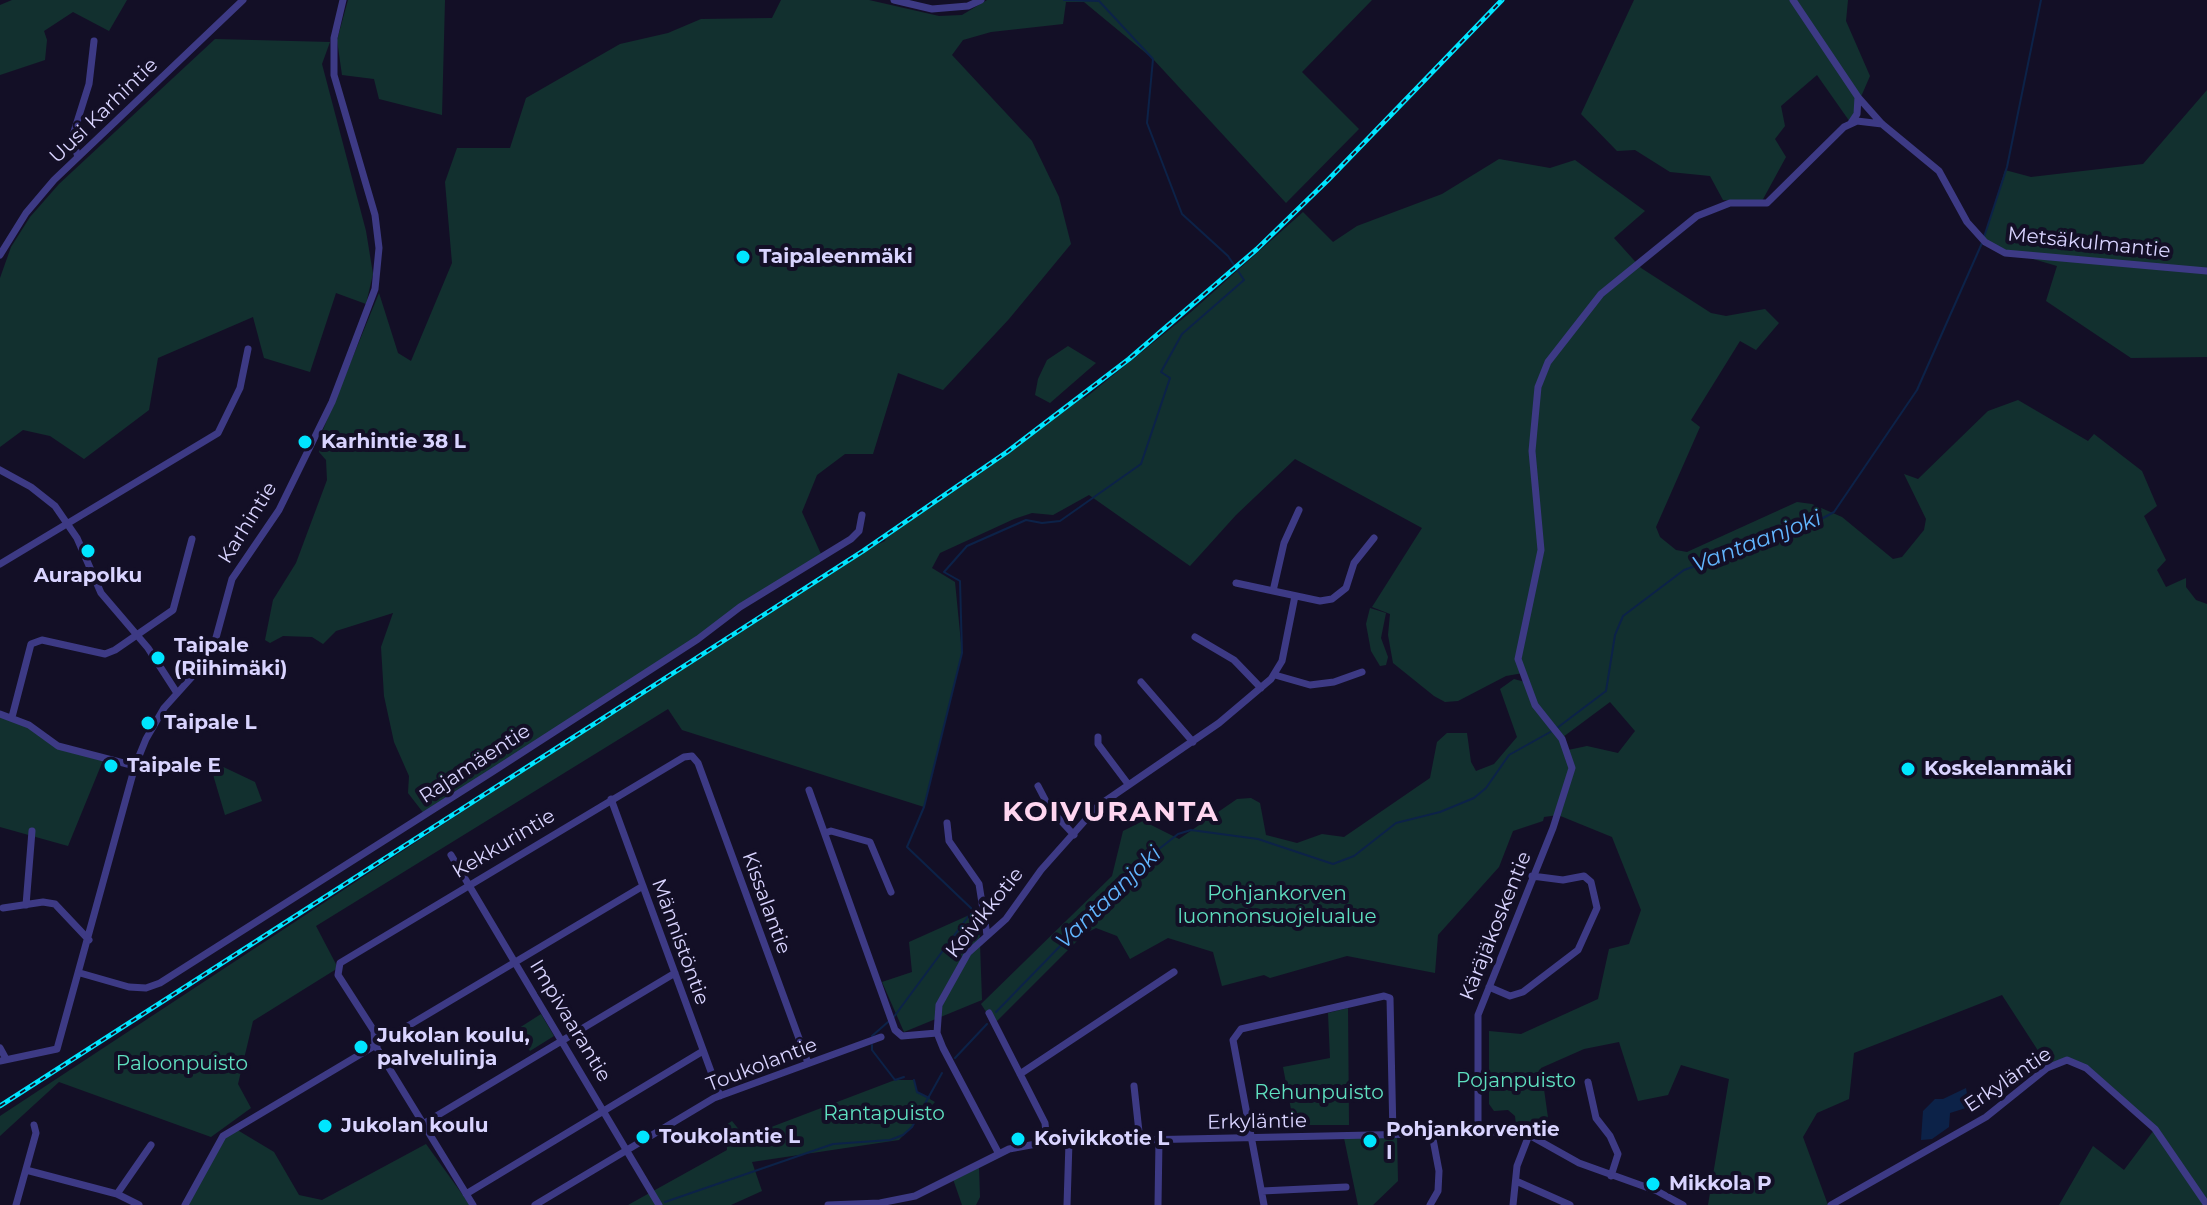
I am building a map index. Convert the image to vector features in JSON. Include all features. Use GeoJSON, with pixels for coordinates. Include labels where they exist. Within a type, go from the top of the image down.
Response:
{"type":"FeatureCollection","features":[{"type":"Feature","properties":{"kind":"street","name":"Uusi Karhintie"},"geometry":{"type":"LineString","coordinates":[[0,255],[26,213],[78,157],[243,0]]}},
{"type":"Feature","properties":{"kind":"street","name":"Karhintie"},"geometry":{"type":"LineString","coordinates":[[3,1060],[57,1049],[135,766],[154,723],[214,645],[232,579],[279,510],[332,402],[375,289],[379,248],[375,215],[365,170],[334,75],[334,38],[343,0]]}},
{"type":"Feature","properties":{"kind":"street"},"geometry":{"type":"LineString","coordinates":[[894,0],[932,9],[968,6],[981,0]]}},
{"type":"Feature","properties":{"kind":"street","name":"Metsäkulmantie"},"geometry":{"type":"LineString","coordinates":[[1793,0],[1858,97],[1882,124],[1939,171],[1967,222],[1982,240],[2005,253],[2207,271]]}},
{"type":"Feature","properties":{"kind":"street"},"geometry":{"type":"LineString","coordinates":[[78,157],[72,138],[89,84],[94,41]]}},
{"type":"Feature","properties":{"kind":"street"},"geometry":{"type":"LineString","coordinates":[[1851,123],[1857,114],[1858,97]]}},
{"type":"Feature","properties":{"kind":"street"},"geometry":{"type":"LineString","coordinates":[[1851,123],[1882,124]]}},
{"type":"Feature","properties":{"kind":"street","name":"Käräjäkoskentie"},"geometry":{"type":"LineString","coordinates":[[1478,1133],[1478,1015],[1553,828],[1572,768],[1554,730],[1535,705],[1518,659],[1541,550],[1532,423],[1538,387],[1548,362],[1613,282],[1709,209],[1730,203],[1767,203],[1801,173],[1830,137],[1851,123]]}},
{"type":"Feature","properties":{"kind":"street"},"geometry":{"type":"LineString","coordinates":[[0,564],[218,433],[240,388],[248,349]]}},
{"type":"Feature","properties":{"kind":"street"},"geometry":{"type":"LineString","coordinates":[[0,470],[31,487],[55,506],[101,593],[138,636],[177,693]]}},
{"type":"Feature","properties":{"kind":"street"},"geometry":{"type":"LineString","coordinates":[[1273,591],[1281,552],[1299,510]]}},
{"type":"Feature","properties":{"kind":"street","name":"Rajamäentie"},"geometry":{"type":"LineString","coordinates":[[80,973],[129,987],[146,988],[160,983],[581,715],[740,607],[851,539],[859,531],[862,515]]}},
{"type":"Feature","properties":{"kind":"street"},"geometry":{"type":"LineString","coordinates":[[1236,583],[1320,601],[1340,594],[1361,551],[1374,538]]}},
{"type":"Feature","properties":{"kind":"street"},"geometry":{"type":"LineString","coordinates":[[12,717],[31,644],[42,640],[105,654],[138,636],[173,610],[192,539]]}},
{"type":"Feature","properties":{"kind":"street","name":"Koivikkotie"},"geometry":{"type":"LineString","coordinates":[[937,1033],[939,1005],[968,953],[1006,919],[1041,870],[1098,806],[1193,742],[1275,675],[1282,661],[1295,596]]}},
{"type":"Feature","properties":{"kind":"street"},"geometry":{"type":"LineString","coordinates":[[1195,637],[1234,660],[1261,688]]}},
{"type":"Feature","properties":{"kind":"street"},"geometry":{"type":"LineString","coordinates":[[1275,675],[1310,685],[1334,682],[1362,672]]}},
{"type":"Feature","properties":{"kind":"street"},"geometry":{"type":"LineString","coordinates":[[1141,682],[1193,742]]}},
{"type":"Feature","properties":{"kind":"street"},"geometry":{"type":"LineString","coordinates":[[0,714],[29,725],[58,746],[135,766]]}},
{"type":"Feature","properties":{"kind":"street"},"geometry":{"type":"LineString","coordinates":[[1098,737],[1098,744],[1128,784]]}},
{"type":"Feature","properties":{"kind":"street","name":"Kekkurintie"},"geometry":{"type":"LineString","coordinates":[[375,1045],[374,1031],[338,975],[338,968],[344,959],[678,759],[692,756]]}},
{"type":"Feature","properties":{"kind":"street","name":"Kissalantie"},"geometry":{"type":"LineString","coordinates":[[692,756],[698,763],[808,1063]]}},
{"type":"Feature","properties":{"kind":"street"},"geometry":{"type":"LineString","coordinates":[[1038,786],[1045,802],[1074,835]]}},
{"type":"Feature","properties":{"kind":"street"},"geometry":{"type":"LineString","coordinates":[[809,790],[895,1030],[902,1036],[937,1033],[999,1154]]}},
{"type":"Feature","properties":{"kind":"street","name":"Männistöntie"},"geometry":{"type":"LineString","coordinates":[[611,799],[720,1096]]}},
{"type":"Feature","properties":{"kind":"street"},"geometry":{"type":"LineString","coordinates":[[947,823],[949,841],[979,884],[987,935]]}},
{"type":"Feature","properties":{"kind":"street"},"geometry":{"type":"LineString","coordinates":[[26,905],[32,831]]}},
{"type":"Feature","properties":{"kind":"street"},"geometry":{"type":"LineString","coordinates":[[825,833],[831,831],[870,842],[891,892]]}},
{"type":"Feature","properties":{"kind":"street","name":"Impivaarantie"},"geometry":{"type":"LineString","coordinates":[[451,855],[659,1205]]}},
{"type":"Feature","properties":{"kind":"street"},"geometry":{"type":"LineString","coordinates":[[1489,987],[1510,996],[1523,992],[1578,950],[1597,908],[1591,882],[1584,876],[1577,874],[1563,880],[1532,876]]}},
{"type":"Feature","properties":{"kind":"street"},"geometry":{"type":"LineString","coordinates":[[185,1205],[223,1136],[643,886]]}},
{"type":"Feature","properties":{"kind":"street"},"geometry":{"type":"LineString","coordinates":[[3,908],[55,904],[89,940]]}},
{"type":"Feature","properties":{"kind":"street"},"geometry":{"type":"LineString","coordinates":[[1020,1074],[1174,972]]}},
{"type":"Feature","properties":{"kind":"street"},"geometry":{"type":"LineString","coordinates":[[423,1124],[675,973]]}},
{"type":"Feature","properties":{"kind":"street"},"geometry":{"type":"LineString","coordinates":[[1264,1205],[1233,1040],[1236,1033],[1384,996],[1393,1002],[1393,1135]]}},
{"type":"Feature","properties":{"kind":"street"},"geometry":{"type":"LineString","coordinates":[[989,1013],[1045,1123],[1047,1142]]}},
{"type":"Feature","properties":{"kind":"street","name":"Toukolantie"},"geometry":{"type":"LineString","coordinates":[[535,1205],[720,1096],[881,1037]]}},
{"type":"Feature","properties":{"kind":"street"},"geometry":{"type":"LineString","coordinates":[[375,1045],[473,1205]]}},
{"type":"Feature","properties":{"kind":"street"},"geometry":{"type":"LineString","coordinates":[[0,1048],[3,1060]]}},
{"type":"Feature","properties":{"kind":"street"},"geometry":{"type":"LineString","coordinates":[[466,1194],[703,1051]]}},
{"type":"Feature","properties":{"kind":"street","name":"Erkyläntie"},"geometry":{"type":"LineString","coordinates":[[1831,1205],[1986,1117],[2047,1068],[2067,1060],[2086,1068],[2155,1129],[2207,1205]]}},
{"type":"Feature","properties":{"kind":"street"},"geometry":{"type":"LineString","coordinates":[[1588,1082],[1596,1118],[1618,1154],[1611,1176]]}},
{"type":"Feature","properties":{"kind":"street"},"geometry":{"type":"LineString","coordinates":[[1134,1086],[1140,1141]]}},
{"type":"Feature","properties":{"kind":"street"},"geometry":{"type":"LineString","coordinates":[[16,1205],[36,1133],[34,1125]]}},
{"type":"Feature","properties":{"kind":"street","name":"Erkyläntie"},"geometry":{"type":"LineString","coordinates":[[828,1205],[880,1203],[915,1196],[999,1154],[1047,1142],[1478,1133],[1529,1135],[1554,1152],[1657,1191],[1683,1205]]}},
{"type":"Feature","properties":{"kind":"street"},"geometry":{"type":"LineString","coordinates":[[1430,1205],[1438,1191],[1439,1171],[1432,1134]]}},
{"type":"Feature","properties":{"kind":"street"},"geometry":{"type":"LineString","coordinates":[[1513,1205],[1517,1166],[1529,1135]]}},
{"type":"Feature","properties":{"kind":"street"},"geometry":{"type":"LineString","coordinates":[[1158,1205],[1159,1140]]}},
{"type":"Feature","properties":{"kind":"street"},"geometry":{"type":"LineString","coordinates":[[1067,1205],[1069,1142]]}},
{"type":"Feature","properties":{"kind":"street"},"geometry":{"type":"LineString","coordinates":[[117,1194],[151,1145]]}},
{"type":"Feature","properties":{"kind":"street"},"geometry":{"type":"LineString","coordinates":[[26,1170],[117,1194],[139,1205]]}},
{"type":"Feature","properties":{"kind":"street"},"geometry":{"type":"LineString","coordinates":[[1516,1181],[1570,1205]]}},
{"type":"Feature","properties":{"kind":"street"},"geometry":{"type":"LineString","coordinates":[[1262,1191],[1346,1187]]}},
{"type":"Feature","properties":{"kind":"green space"},"geometry":{"type":"Polygon","coordinates":[[[12,0],[127,0],[109,31],[73,12],[44,31],[47,40],[45,60],[0,75],[0,5],[12,0]]]}},
{"type":"Feature","properties":{"kind":"green space"},"geometry":{"type":"Polygon","coordinates":[[[348,0],[445,0],[442,115],[379,99],[374,79],[342,75],[337,40],[348,0]]]}},
{"type":"Feature","properties":{"kind":"green space"},"geometry":{"type":"Polygon","coordinates":[[[781,0],[869,0],[939,16],[962,15],[987,0],[1372,0],[1302,72],[1359,129],[1286,203],[1153,59],[1084,2],[1066,2],[1063,24],[991,32],[963,40],[952,55],[1032,141],[1059,197],[1071,244],[1009,319],[943,390],[898,373],[873,454],[845,454],[817,475],[802,512],[821,554],[695,640],[425,815],[408,793],[409,776],[394,742],[384,696],[381,647],[393,613],[336,631],[323,644],[312,637],[283,636],[270,643],[265,640],[273,600],[296,563],[327,480],[326,460],[319,452],[320,437],[379,293],[398,353],[411,361],[452,263],[445,182],[457,148],[510,148],[526,98],[620,44],[668,33],[701,19],[772,18],[781,0]]]}},
{"type":"Feature","properties":{"kind":"green space"},"geometry":{"type":"Polygon","coordinates":[[[1634,0],[1848,0],[1846,21],[1870,76],[1850,122],[1817,75],[1781,106],[1785,126],[1775,139],[1786,157],[1762,201],[1753,203],[1723,200],[1710,176],[1670,172],[1635,150],[1617,151],[1581,114],[1634,0]]]}},
{"type":"Feature","properties":{"kind":"green space"},"geometry":{"type":"Polygon","coordinates":[[[215,39],[330,42],[322,64],[366,231],[373,274],[366,304],[336,293],[310,372],[264,358],[253,317],[158,358],[149,410],[84,459],[50,436],[23,430],[0,447],[0,278],[11,247],[30,217],[59,184],[215,39]]]}},
{"type":"Feature","properties":{"kind":"green space"},"geometry":{"type":"Polygon","coordinates":[[[2207,90],[2207,357],[2131,358],[2046,301],[2057,266],[1982,244],[2005,170],[2031,177],[2143,164],[2207,90]]]}},
{"type":"Feature","properties":{"kind":"green space"},"geometry":{"type":"Polygon","coordinates":[[[1499,159],[1550,168],[1575,160],[1645,211],[1614,238],[1641,268],[1711,313],[1726,316],[1765,309],[1779,323],[1756,350],[1740,341],[1691,420],[1700,427],[1656,527],[1660,537],[1676,550],[1687,552],[1797,502],[1812,504],[1842,517],[1893,559],[1902,557],[1924,530],[1926,519],[1904,474],[1918,479],[1988,411],[2018,400],[2088,441],[2094,434],[2142,471],[2157,506],[2144,516],[2166,560],[2157,570],[2166,587],[2186,578],[2186,587],[2196,600],[2207,604],[2207,1203],[2168,1146],[2087,1067],[2069,1059],[2048,1066],[2002,995],[1854,1053],[1849,1099],[1817,1113],[1803,1137],[1828,1205],[1708,1205],[1729,1079],[1681,1065],[1668,1095],[1638,1101],[1619,1042],[1584,1049],[1541,1068],[1551,1139],[1516,1125],[1515,1116],[1508,1110],[1494,1111],[1489,1104],[1489,1031],[1521,1034],[1598,999],[1609,949],[1629,944],[1641,910],[1612,837],[1558,815],[1544,817],[1543,821],[1513,831],[1499,867],[1438,935],[1435,973],[1347,956],[1270,978],[1264,975],[1222,986],[1213,952],[1168,938],[1130,959],[1117,936],[1096,928],[1084,934],[994,1024],[981,1004],[1112,876],[1123,831],[1143,821],[1179,839],[1237,799],[1251,798],[1260,803],[1266,835],[1297,843],[1322,834],[1344,837],[1430,778],[1437,742],[1447,733],[1467,733],[1471,762],[1476,771],[1494,764],[1517,737],[1500,689],[1514,679],[1525,682],[1535,705],[1568,750],[1587,746],[1618,753],[1635,731],[1610,702],[1563,737],[1537,704],[1523,673],[1506,676],[1458,701],[1445,702],[1434,696],[1393,663],[1388,635],[1390,614],[1372,607],[1422,528],[1295,459],[1236,515],[1190,566],[1089,495],[1053,515],[1032,513],[1014,519],[940,553],[932,568],[955,582],[962,653],[924,807],[682,730],[668,709],[316,926],[338,968],[253,1021],[238,1084],[251,1108],[211,1137],[59,1082],[0,1136],[0,1116],[670,675],[863,551],[885,541],[887,534],[1081,397],[1084,399],[1191,312],[1303,212],[1333,242],[1357,226],[1442,194],[1499,159]]]}},
{"type":"Feature","properties":{"kind":"green space"},"geometry":{"type":"Polygon","coordinates":[[[1068,346],[1096,363],[1050,403],[1035,395],[1038,379],[1047,360],[1068,346]]]}},
{"type":"Feature","properties":{"kind":"green space"},"geometry":{"type":"Polygon","coordinates":[[[1370,608],[1386,613],[1381,638],[1388,657],[1386,665],[1380,666],[1371,651],[1366,624],[1370,608]]]}},
{"type":"Feature","properties":{"kind":"green space"},"geometry":{"type":"Polygon","coordinates":[[[0,714],[12,717],[58,746],[104,758],[68,846],[0,827],[0,714]]]}},
{"type":"Feature","properties":{"kind":"green space"},"geometry":{"type":"Polygon","coordinates":[[[215,763],[255,782],[262,801],[225,815],[214,778],[212,766],[215,763]]]}},
{"type":"Feature","properties":{"kind":"green space"},"geometry":{"type":"Polygon","coordinates":[[[976,912],[979,916],[982,1000],[904,1032],[882,982],[912,972],[909,942],[976,912]]]}},
{"type":"Feature","properties":{"kind":"green space","name":"Rehunpuisto"},"geometry":{"type":"Polygon","coordinates":[[[1348,1008],[1349,1125],[1294,1125],[1283,1067],[1330,1058],[1328,1013],[1348,1008]]]}},
{"type":"Feature","properties":{"kind":"green space"},"geometry":{"type":"Polygon","coordinates":[[[541,1014],[554,1036],[530,1051],[516,1030],[541,1014]]]}},
{"type":"Feature","properties":{"kind":"green space","name":"Rantapuisto"},"geometry":{"type":"Polygon","coordinates":[[[895,1080],[914,1080],[917,1092],[935,1102],[899,1140],[752,1162],[762,1191],[731,1205],[628,1205],[727,1150],[726,1125],[732,1121],[745,1137],[895,1080]]]}},
{"type":"Feature","properties":{"kind":"green space"},"geometry":{"type":"Polygon","coordinates":[[[234,1128],[274,1152],[299,1195],[322,1200],[426,1144],[470,1205],[185,1205],[212,1152],[234,1128]]]}},
{"type":"Feature","properties":{"kind":"green space"},"geometry":{"type":"Polygon","coordinates":[[[2154,1130],[2205,1205],[2059,1205],[2093,1146],[2124,1170],[2154,1130]]]}},
{"type":"Feature","properties":{"kind":"green space"},"geometry":{"type":"Polygon","coordinates":[[[1397,1134],[1398,1181],[1373,1205],[1358,1205],[1344,1138],[1397,1134]]]}},
{"type":"Feature","properties":{"kind":"green space"},"geometry":{"type":"Polygon","coordinates":[[[1024,1145],[979,1168],[980,1197],[976,1205],[962,1205],[953,1179],[1024,1145]]]}},
{"type":"Feature","properties":{"kind":"water"},"geometry":{"type":"Polygon","coordinates":[[[1966,1088],[1969,1107],[1950,1113],[1949,1127],[1932,1139],[1921,1140],[1923,1111],[1935,1099],[1943,1099],[1966,1088]]]}},
{"type":"Feature","properties":{"kind":"waterway"},"geometry":{"type":"LineString","coordinates":[[893,1018],[973,910],[907,847],[924,807],[962,653],[960,581],[944,572],[967,546],[1026,520],[1042,523],[1060,521],[1141,464],[1170,378],[1161,372],[1182,334],[1244,280],[1228,256],[1182,214],[1147,123],[1153,59],[1099,1],[1064,0]]}},
{"type":"Feature","properties":{"kind":"waterway","name":"Vantaanjoki"},"geometry":{"type":"LineString","coordinates":[[1984,237],[2007,167],[2041,0]]}},
{"type":"Feature","properties":{"kind":"waterway","name":"Vantaanjoki"},"geometry":{"type":"LineString","coordinates":[[1557,728],[1606,691],[1615,635],[1623,616],[1684,570],[1814,523],[1834,512],[1917,390],[1982,243]]}},
{"type":"Feature","properties":{"kind":"waterway","name":"Vantaanjoki"},"geometry":{"type":"LineString","coordinates":[[996,1012],[1140,864],[1178,834],[1191,830],[1258,839],[1333,864],[1354,856],[1396,823],[1440,812],[1474,798],[1486,788],[1509,755],[1552,731]]}},
{"type":"Feature","properties":{"kind":"waterway"},"geometry":{"type":"LineString","coordinates":[[872,1036],[888,1022]]}},
{"type":"Feature","properties":{"kind":"waterway","name":"Vantaanjoki"},"geometry":{"type":"LineString","coordinates":[[955,1058],[987,1024]]}},
{"type":"Feature","properties":{"kind":"waterway"},"geometry":{"type":"LineString","coordinates":[[872,1045],[872,1050],[895,1080],[904,1077]]}},
{"type":"Feature","properties":{"kind":"waterway","name":"Vantaanjoki"},"geometry":{"type":"LineString","coordinates":[[665,1202],[833,1144],[890,1140],[903,1135],[912,1127],[942,1073]]}},
{"type":"Feature","properties":{"kind":"waterway"},"geometry":{"type":"LineString","coordinates":[[914,1080],[917,1092],[929,1098]]}},
{"type":"Feature","properties":{"kind":"railway"},"geometry":{"type":"LineString","coordinates":[[0,1106],[863,551],[1007,452],[1129,359],[1257,249],[1502,0]]}},
{"type":"Feature","properties":{"kind":"place","name":"Taipaleenmäki"},"geometry":{"type":"Point","coordinates":[743,257]}},
{"type":"Feature","properties":{"kind":"place","name":"Karhintie 38 L"},"geometry":{"type":"Point","coordinates":[305,442]}},
{"type":"Feature","properties":{"kind":"place","name":"Aurapolku"},"geometry":{"type":"Point","coordinates":[88,551]}},
{"type":"Feature","properties":{"kind":"place","name":"Taipale (Riihimäki)"},"geometry":{"type":"Point","coordinates":[158,658]}},
{"type":"Feature","properties":{"kind":"place","name":"Taipale L"},"geometry":{"type":"Point","coordinates":[148,723]}},
{"type":"Feature","properties":{"kind":"place","name":"Taipale E"},"geometry":{"type":"Point","coordinates":[111,766]}},
{"type":"Feature","properties":{"kind":"place","name":"Koskelanmäki"},"geometry":{"type":"Point","coordinates":[1908,769]}},
{"type":"Feature","properties":{"kind":"place","name":"Jukolan koulu, palvelulinja"},"geometry":{"type":"Point","coordinates":[361,1047]}},
{"type":"Feature","properties":{"kind":"place","name":"Jukolan koulu"},"geometry":{"type":"Point","coordinates":[325,1126]}},
{"type":"Feature","properties":{"kind":"place","name":"Toukolantie L"},"geometry":{"type":"Point","coordinates":[643,1137]}},
{"type":"Feature","properties":{"kind":"place","name":"Koivikkotie L"},"geometry":{"type":"Point","coordinates":[1018,1139]}},
{"type":"Feature","properties":{"kind":"place","name":"Pohjankorventie I"},"geometry":{"type":"Point","coordinates":[1370,1141]}},
{"type":"Feature","properties":{"kind":"place","name":"Mikkola P"},"geometry":{"type":"Point","coordinates":[1653,1184]}},
{"type":"Feature","properties":{"kind":"district","name":"KOIVURANTA"},"geometry":{"type":"Point","coordinates":[1111,813]}},
{"type":"Feature","properties":{"kind":"park label","name":"Pohjankorven luonnonsuojelualue"},"geometry":{"type":"Point","coordinates":[1277,906]}},
{"type":"Feature","properties":{"kind":"park label","name":"Paloonpuisto"},"geometry":{"type":"Point","coordinates":[182,1064]}},
{"type":"Feature","properties":{"kind":"park label","name":"Pojanpuisto"},"geometry":{"type":"Point","coordinates":[1516,1081]}}]}
